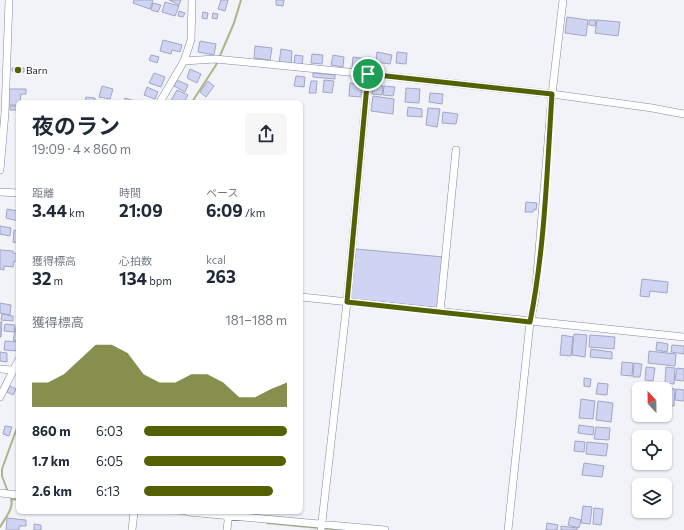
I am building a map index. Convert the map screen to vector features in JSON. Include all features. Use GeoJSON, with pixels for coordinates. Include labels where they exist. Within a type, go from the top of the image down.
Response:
{"type":"FeatureCollection","features":[{"type":"Feature","properties":{"kind":"street"},"geometry":{"type":"LineString","coordinates":[[0,170],[5,113],[9,0]]}},
{"type":"Feature","properties":{"kind":"street"},"geometry":{"type":"LineString","coordinates":[[161,100],[184,61],[191,40],[192,0]]}},
{"type":"Feature","properties":{"kind":"street"},"geometry":{"type":"LineString","coordinates":[[508,530],[530,322],[535,299],[552,94],[563,0]]}},
{"type":"Feature","properties":{"kind":"street"},"geometry":{"type":"LineString","coordinates":[[184,61],[218,59],[368,74],[552,94],[684,114]]}},
{"type":"Feature","properties":{"kind":"street"},"geometry":{"type":"LineString","coordinates":[[321,526],[347,302],[368,74]]}},
{"type":"Feature","properties":{"kind":"street"},"geometry":{"type":"LineString","coordinates":[[440,312],[456,150]]}},
{"type":"Feature","properties":{"kind":"street"},"geometry":{"type":"LineString","coordinates":[[0,192],[16,193]]}},
{"type":"Feature","properties":{"kind":"street"},"geometry":{"type":"LineString","coordinates":[[303,297],[684,337]]}},
{"type":"Feature","properties":{"kind":"street"},"geometry":{"type":"LineString","coordinates":[[0,397],[16,365]]}},
{"type":"Feature","properties":{"kind":"street"},"geometry":{"type":"LineString","coordinates":[[0,369],[13,370]]}},
{"type":"Feature","properties":{"kind":"street"},"geometry":{"type":"LineString","coordinates":[[132,530],[134,514]]}},
{"type":"Feature","properties":{"kind":"street"},"geometry":{"type":"LineString","coordinates":[[204,514],[321,526],[385,530]]}},
{"type":"Feature","properties":{"kind":"street"},"geometry":{"type":"LineString","coordinates":[[227,530],[228,517]]}},
{"type":"Feature","properties":{"kind":"building"},"geometry":{"type":"Polygon","coordinates":[[[134,0],[153,0],[150,9],[133,3],[134,0]]]}},
{"type":"Feature","properties":{"kind":"building"},"geometry":{"type":"Polygon","coordinates":[[[169,0],[181,0],[179,5],[169,0]]]}},
{"type":"Feature","properties":{"kind":"building"},"geometry":{"type":"Polygon","coordinates":[[[221,0],[228,0],[225,11],[218,9],[221,0]]]}},
{"type":"Feature","properties":{"kind":"building"},"geometry":{"type":"Polygon","coordinates":[[[276,0],[284,0],[283,6],[276,5],[276,0]]]}},
{"type":"Feature","properties":{"kind":"building"},"geometry":{"type":"Polygon","coordinates":[[[165,2],[179,6],[175,16],[162,12],[165,2]]]}},
{"type":"Feature","properties":{"kind":"building"},"geometry":{"type":"Polygon","coordinates":[[[153,3],[161,5],[158,12],[151,10],[153,3]]]}},
{"type":"Feature","properties":{"kind":"building"},"geometry":{"type":"Polygon","coordinates":[[[179,11],[185,13],[183,17],[178,16],[179,11]]]}},
{"type":"Feature","properties":{"kind":"building"},"geometry":{"type":"Polygon","coordinates":[[[203,12],[208,13],[207,19],[202,18],[203,12]]]}},
{"type":"Feature","properties":{"kind":"building"},"geometry":{"type":"Polygon","coordinates":[[[213,13],[218,14],[217,19],[212,18],[213,13]]]}},
{"type":"Feature","properties":{"kind":"building"},"geometry":{"type":"Polygon","coordinates":[[[567,17],[588,20],[586,36],[565,33],[567,17]]]}},
{"type":"Feature","properties":{"kind":"building"},"geometry":{"type":"Polygon","coordinates":[[[589,20],[596,20],[595,26],[589,25],[589,20]]]}},
{"type":"Feature","properties":{"kind":"building"},"geometry":{"type":"Polygon","coordinates":[[[597,20],[620,22],[618,36],[595,33],[597,20]]]}},
{"type":"Feature","properties":{"kind":"building"},"geometry":{"type":"Polygon","coordinates":[[[163,40],[182,45],[180,52],[172,50],[171,54],[160,51],[163,40]]]}},
{"type":"Feature","properties":{"kind":"building"},"geometry":{"type":"Polygon","coordinates":[[[200,41],[216,44],[214,55],[198,52],[200,41]]]}},
{"type":"Feature","properties":{"kind":"building"},"geometry":{"type":"Polygon","coordinates":[[[255,46],[272,48],[270,60],[254,58],[255,46]]]}},
{"type":"Feature","properties":{"kind":"building"},"geometry":{"type":"Polygon","coordinates":[[[281,49],[292,51],[291,65],[279,63],[281,49]]]}},
{"type":"Feature","properties":{"kind":"building"},"geometry":{"type":"Polygon","coordinates":[[[377,52],[392,55],[390,64],[376,62],[377,52]]]}},
{"type":"Feature","properties":{"kind":"building"},"geometry":{"type":"Polygon","coordinates":[[[397,52],[407,53],[406,64],[396,63],[397,52]]]}},
{"type":"Feature","properties":{"kind":"building"},"geometry":{"type":"Polygon","coordinates":[[[312,54],[323,55],[322,64],[311,63],[312,54]]]}},
{"type":"Feature","properties":{"kind":"building"},"geometry":{"type":"Polygon","coordinates":[[[151,55],[159,57],[157,63],[149,60],[151,55]]]}},
{"type":"Feature","properties":{"kind":"building"},"geometry":{"type":"Polygon","coordinates":[[[295,55],[303,56],[302,66],[294,65],[295,55]]]}},
{"type":"Feature","properties":{"kind":"building"},"geometry":{"type":"Polygon","coordinates":[[[333,55],[344,57],[343,67],[331,65],[333,55]]]}},
{"type":"Feature","properties":{"kind":"building"},"geometry":{"type":"Polygon","coordinates":[[[353,57],[368,59],[367,70],[352,68],[353,57]]]}},
{"type":"Feature","properties":{"kind":"building","name":"Barn"},"geometry":{"type":"Polygon","coordinates":[[[12,68],[24,68],[24,72],[12,71],[12,68]]]}},
{"type":"Feature","properties":{"kind":"building"},"geometry":{"type":"Polygon","coordinates":[[[190,69],[201,74],[197,83],[187,78],[190,69]]]}},
{"type":"Feature","properties":{"kind":"building"},"geometry":{"type":"Polygon","coordinates":[[[154,73],[165,77],[161,87],[149,83],[154,73]]]}},
{"type":"Feature","properties":{"kind":"building"},"geometry":{"type":"Polygon","coordinates":[[[313,73],[335,75],[335,79],[313,77],[313,73]]]}},
{"type":"Feature","properties":{"kind":"building"},"geometry":{"type":"Polygon","coordinates":[[[296,76],[305,77],[304,87],[294,86],[296,76]]]}},
{"type":"Feature","properties":{"kind":"building"},"geometry":{"type":"Polygon","coordinates":[[[177,80],[188,85],[185,92],[174,86],[177,80]]]}},
{"type":"Feature","properties":{"kind":"building"},"geometry":{"type":"Polygon","coordinates":[[[324,80],[334,81],[332,93],[323,92],[324,80]]]}},
{"type":"Feature","properties":{"kind":"building"},"geometry":{"type":"Polygon","coordinates":[[[208,81],[214,86],[206,97],[200,92],[208,81]]]}},
{"type":"Feature","properties":{"kind":"building"},"geometry":{"type":"Polygon","coordinates":[[[311,81],[317,81],[316,93],[309,93],[311,81]]]}},
{"type":"Feature","properties":{"kind":"building"},"geometry":{"type":"Polygon","coordinates":[[[350,83],[362,84],[361,97],[349,96],[350,83]]]}},
{"type":"Feature","properties":{"kind":"building"},"geometry":{"type":"Polygon","coordinates":[[[373,85],[383,86],[382,95],[372,94],[373,85]]]}},
{"type":"Feature","properties":{"kind":"building"},"geometry":{"type":"Polygon","coordinates":[[[102,86],[113,89],[110,99],[99,97],[102,86]]]}},
{"type":"Feature","properties":{"kind":"building"},"geometry":{"type":"Polygon","coordinates":[[[384,86],[395,87],[393,96],[383,95],[384,86]]]}},
{"type":"Feature","properties":{"kind":"building"},"geometry":{"type":"Polygon","coordinates":[[[147,87],[158,92],[155,99],[144,95],[147,87]]]}},
{"type":"Feature","properties":{"kind":"building"},"geometry":{"type":"Polygon","coordinates":[[[406,88],[420,89],[419,103],[405,102],[406,88]]]}},
{"type":"Feature","properties":{"kind":"building"},"geometry":{"type":"Polygon","coordinates":[[[8,89],[26,89],[26,94],[21,94],[20,100],[16,100],[16,105],[8,105],[8,89]]]}},
{"type":"Feature","properties":{"kind":"building"},"geometry":{"type":"Polygon","coordinates":[[[177,90],[188,95],[185,100],[171,100],[177,90]]]}},
{"type":"Feature","properties":{"kind":"building"},"geometry":{"type":"Polygon","coordinates":[[[430,93],[443,94],[442,104],[429,102],[430,93]]]}},
{"type":"Feature","properties":{"kind":"building"},"geometry":{"type":"Polygon","coordinates":[[[373,96],[394,99],[393,114],[371,111],[373,96]]]}},
{"type":"Feature","properties":{"kind":"building"},"geometry":{"type":"Polygon","coordinates":[[[86,97],[95,98],[95,100],[85,100],[86,97]]]}},
{"type":"Feature","properties":{"kind":"building"},"geometry":{"type":"Polygon","coordinates":[[[10,106],[16,106],[16,110],[10,110],[10,106]]]}},
{"type":"Feature","properties":{"kind":"building"},"geometry":{"type":"Polygon","coordinates":[[[408,107],[422,109],[422,117],[407,116],[408,107]]]}},
{"type":"Feature","properties":{"kind":"building"},"geometry":{"type":"Polygon","coordinates":[[[428,108],[440,109],[437,127],[426,125],[428,108]]]}},
{"type":"Feature","properties":{"kind":"building"},"geometry":{"type":"Polygon","coordinates":[[[443,112],[458,114],[456,124],[442,123],[443,112]]]}},
{"type":"Feature","properties":{"kind":"building"},"geometry":{"type":"Polygon","coordinates":[[[526,202],[537,203],[536,210],[534,209],[533,212],[525,212],[526,202]]]}},
{"type":"Feature","properties":{"kind":"building"},"geometry":{"type":"Polygon","coordinates":[[[7,209],[16,211],[16,220],[6,218],[7,209]]]}},
{"type":"Feature","properties":{"kind":"building"},"geometry":{"type":"Polygon","coordinates":[[[0,226],[11,228],[10,236],[0,234],[0,226]]]}},
{"type":"Feature","properties":{"kind":"building"},"geometry":{"type":"Polygon","coordinates":[[[14,230],[16,230],[16,243],[13,242],[14,230]]]}},
{"type":"Feature","properties":{"kind":"building"},"geometry":{"type":"Polygon","coordinates":[[[356,249],[444,257],[439,309],[350,301],[356,249]]]}},
{"type":"Feature","properties":{"kind":"building"},"geometry":{"type":"Polygon","coordinates":[[[0,250],[13,251],[13,253],[16,254],[16,262],[14,261],[13,267],[4,266],[4,270],[0,269],[0,250]]]}},
{"type":"Feature","properties":{"kind":"building"},"geometry":{"type":"Polygon","coordinates":[[[642,279],[668,282],[667,293],[650,291],[649,297],[640,296],[642,279]]]}},
{"type":"Feature","properties":{"kind":"building"},"geometry":{"type":"Polygon","coordinates":[[[0,303],[11,305],[10,315],[0,313],[0,303]]]}},
{"type":"Feature","properties":{"kind":"building"},"geometry":{"type":"Polygon","coordinates":[[[2,314],[13,316],[13,321],[1,320],[2,314]]]}},
{"type":"Feature","properties":{"kind":"building"},"geometry":{"type":"Polygon","coordinates":[[[0,322],[2,322],[1,337],[0,337],[0,322]]]}},
{"type":"Feature","properties":{"kind":"building"},"geometry":{"type":"Polygon","coordinates":[[[5,324],[15,325],[14,332],[4,331],[5,324]]]}},
{"type":"Feature","properties":{"kind":"building"},"geometry":{"type":"Polygon","coordinates":[[[16,328],[16,341],[13,340],[16,328]]]}},
{"type":"Feature","properties":{"kind":"building"},"geometry":{"type":"Polygon","coordinates":[[[574,334],[587,335],[585,357],[572,355],[574,334]]]}},
{"type":"Feature","properties":{"kind":"building"},"geometry":{"type":"Polygon","coordinates":[[[562,335],[573,337],[571,356],[560,355],[562,335]]]}},
{"type":"Feature","properties":{"kind":"building"},"geometry":{"type":"Polygon","coordinates":[[[590,335],[615,337],[614,349],[589,347],[590,335]]]}},
{"type":"Feature","properties":{"kind":"building"},"geometry":{"type":"Polygon","coordinates":[[[5,341],[16,342],[16,351],[4,350],[5,341]]]}},
{"type":"Feature","properties":{"kind":"building"},"geometry":{"type":"Polygon","coordinates":[[[657,342],[668,344],[667,352],[656,350],[657,342]]]}},
{"type":"Feature","properties":{"kind":"building"},"geometry":{"type":"Polygon","coordinates":[[[672,345],[684,346],[684,354],[671,352],[672,345]]]}},
{"type":"Feature","properties":{"kind":"building"},"geometry":{"type":"Polygon","coordinates":[[[591,349],[612,352],[612,359],[590,357],[591,349]]]}},
{"type":"Feature","properties":{"kind":"building"},"geometry":{"type":"Polygon","coordinates":[[[649,351],[676,354],[675,366],[648,363],[649,351]]]}},
{"type":"Feature","properties":{"kind":"building"},"geometry":{"type":"Polygon","coordinates":[[[0,352],[7,353],[7,362],[0,361],[0,352]]]}},
{"type":"Feature","properties":{"kind":"building"},"geometry":{"type":"Polygon","coordinates":[[[622,362],[633,363],[632,376],[621,375],[622,362]]]}},
{"type":"Feature","properties":{"kind":"building"},"geometry":{"type":"Polygon","coordinates":[[[634,363],[642,364],[640,377],[633,377],[634,363]]]}},
{"type":"Feature","properties":{"kind":"building"},"geometry":{"type":"Polygon","coordinates":[[[646,367],[655,368],[653,381],[645,380],[646,367]]]}},
{"type":"Feature","properties":{"kind":"building"},"geometry":{"type":"Polygon","coordinates":[[[666,367],[675,368],[674,384],[672,384],[672,382],[665,382],[666,367]]]}},
{"type":"Feature","properties":{"kind":"building"},"geometry":{"type":"Polygon","coordinates":[[[677,368],[684,369],[684,381],[675,380],[677,368]]]}},
{"type":"Feature","properties":{"kind":"building"},"geometry":{"type":"Polygon","coordinates":[[[584,378],[591,379],[590,387],[584,386],[584,378]]]}},
{"type":"Feature","properties":{"kind":"building"},"geometry":{"type":"Polygon","coordinates":[[[598,383],[608,384],[607,395],[596,394],[598,383]]]}},
{"type":"Feature","properties":{"kind":"building"},"geometry":{"type":"Polygon","coordinates":[[[10,386],[16,389],[13,395],[7,392],[10,386]]]}},
{"type":"Feature","properties":{"kind":"building"},"geometry":{"type":"Polygon","coordinates":[[[672,389],[675,389],[674,406],[672,406],[672,389]]]}},
{"type":"Feature","properties":{"kind":"building"},"geometry":{"type":"Polygon","coordinates":[[[676,389],[684,390],[684,401],[675,400],[676,389]]]}},
{"type":"Feature","properties":{"kind":"building"},"geometry":{"type":"Polygon","coordinates":[[[581,399],[595,401],[593,419],[579,418],[581,399]]]}},
{"type":"Feature","properties":{"kind":"building"},"geometry":{"type":"Polygon","coordinates":[[[598,401],[613,403],[611,422],[596,420],[598,401]]]}},
{"type":"Feature","properties":{"kind":"building"},"geometry":{"type":"Polygon","coordinates":[[[579,425],[594,427],[593,435],[578,433],[579,425]]]}},
{"type":"Feature","properties":{"kind":"building"},"geometry":{"type":"Polygon","coordinates":[[[5,426],[12,427],[9,436],[3,434],[5,426]]]}},
{"type":"Feature","properties":{"kind":"building"},"geometry":{"type":"Polygon","coordinates":[[[596,427],[610,428],[609,440],[594,439],[596,427]]]}},
{"type":"Feature","properties":{"kind":"building"},"geometry":{"type":"Polygon","coordinates":[[[575,441],[585,442],[584,452],[574,451],[575,441]]]}},
{"type":"Feature","properties":{"kind":"building"},"geometry":{"type":"Polygon","coordinates":[[[587,442],[608,444],[606,456],[586,454],[587,442]]]}},
{"type":"Feature","properties":{"kind":"building"},"geometry":{"type":"Polygon","coordinates":[[[584,463],[604,466],[602,477],[582,475],[584,463]]]}},
{"type":"Feature","properties":{"kind":"building"},"geometry":{"type":"Polygon","coordinates":[[[583,506],[592,507],[590,524],[581,523],[583,506]]]}},
{"type":"Feature","properties":{"kind":"building"},"geometry":{"type":"Polygon","coordinates":[[[594,508],[603,509],[601,525],[593,524],[594,508]]]}},
{"type":"Feature","properties":{"kind":"building"},"geometry":{"type":"Polygon","coordinates":[[[570,517],[581,520],[579,528],[568,525],[570,517]]]}},
{"type":"Feature","properties":{"kind":"building"},"geometry":{"type":"Polygon","coordinates":[[[7,518],[26,520],[26,526],[19,526],[19,530],[6,530],[7,518]]]}},
{"type":"Feature","properties":{"kind":"building"},"geometry":{"type":"Polygon","coordinates":[[[547,523],[558,525],[557,530],[546,530],[547,523]]]}},
{"type":"Feature","properties":{"kind":"building"},"geometry":{"type":"Polygon","coordinates":[[[34,524],[41,525],[41,530],[34,530],[34,524]]]}},
{"type":"Feature","properties":{"kind":"building"},"geometry":{"type":"Polygon","coordinates":[[[561,526],[577,528],[577,530],[561,530],[561,526]]]}},
{"type":"Feature","properties":{"kind":"waterway"},"geometry":{"type":"LineString","coordinates":[[193,100],[216,65],[234,23],[241,0]]}},
{"type":"Feature","properties":{"kind":"waterway"},"geometry":{"type":"LineString","coordinates":[[8,492],[2,476],[2,469],[16,430]]}},
{"type":"Feature","properties":{"kind":"waterway"},"geometry":{"type":"LineString","coordinates":[[0,527],[11,508],[12,504],[10,496]]}},
{"type":"Feature","properties":{"kind":"waterway"},"geometry":{"type":"LineString","coordinates":[[12,499],[16,500]]}},
{"type":"Feature","properties":{"kind":"waterway"},"geometry":{"type":"LineString","coordinates":[[267,523],[319,528]]}},
{"type":"Feature","properties":{"kind":"waterway"},"geometry":{"type":"LineString","coordinates":[[323,528],[340,530]]}},
{"type":"Feature","properties":{"kind":"place","name":"Barn"},"geometry":{"type":"Point","coordinates":[18,70]}},
{"type":"Feature","properties":{"kind":"route"},"geometry":{"type":"LineString","coordinates":[[368,74],[552,94],[544,208],[535,299],[530,322],[347,302],[368,74]]}}]}
